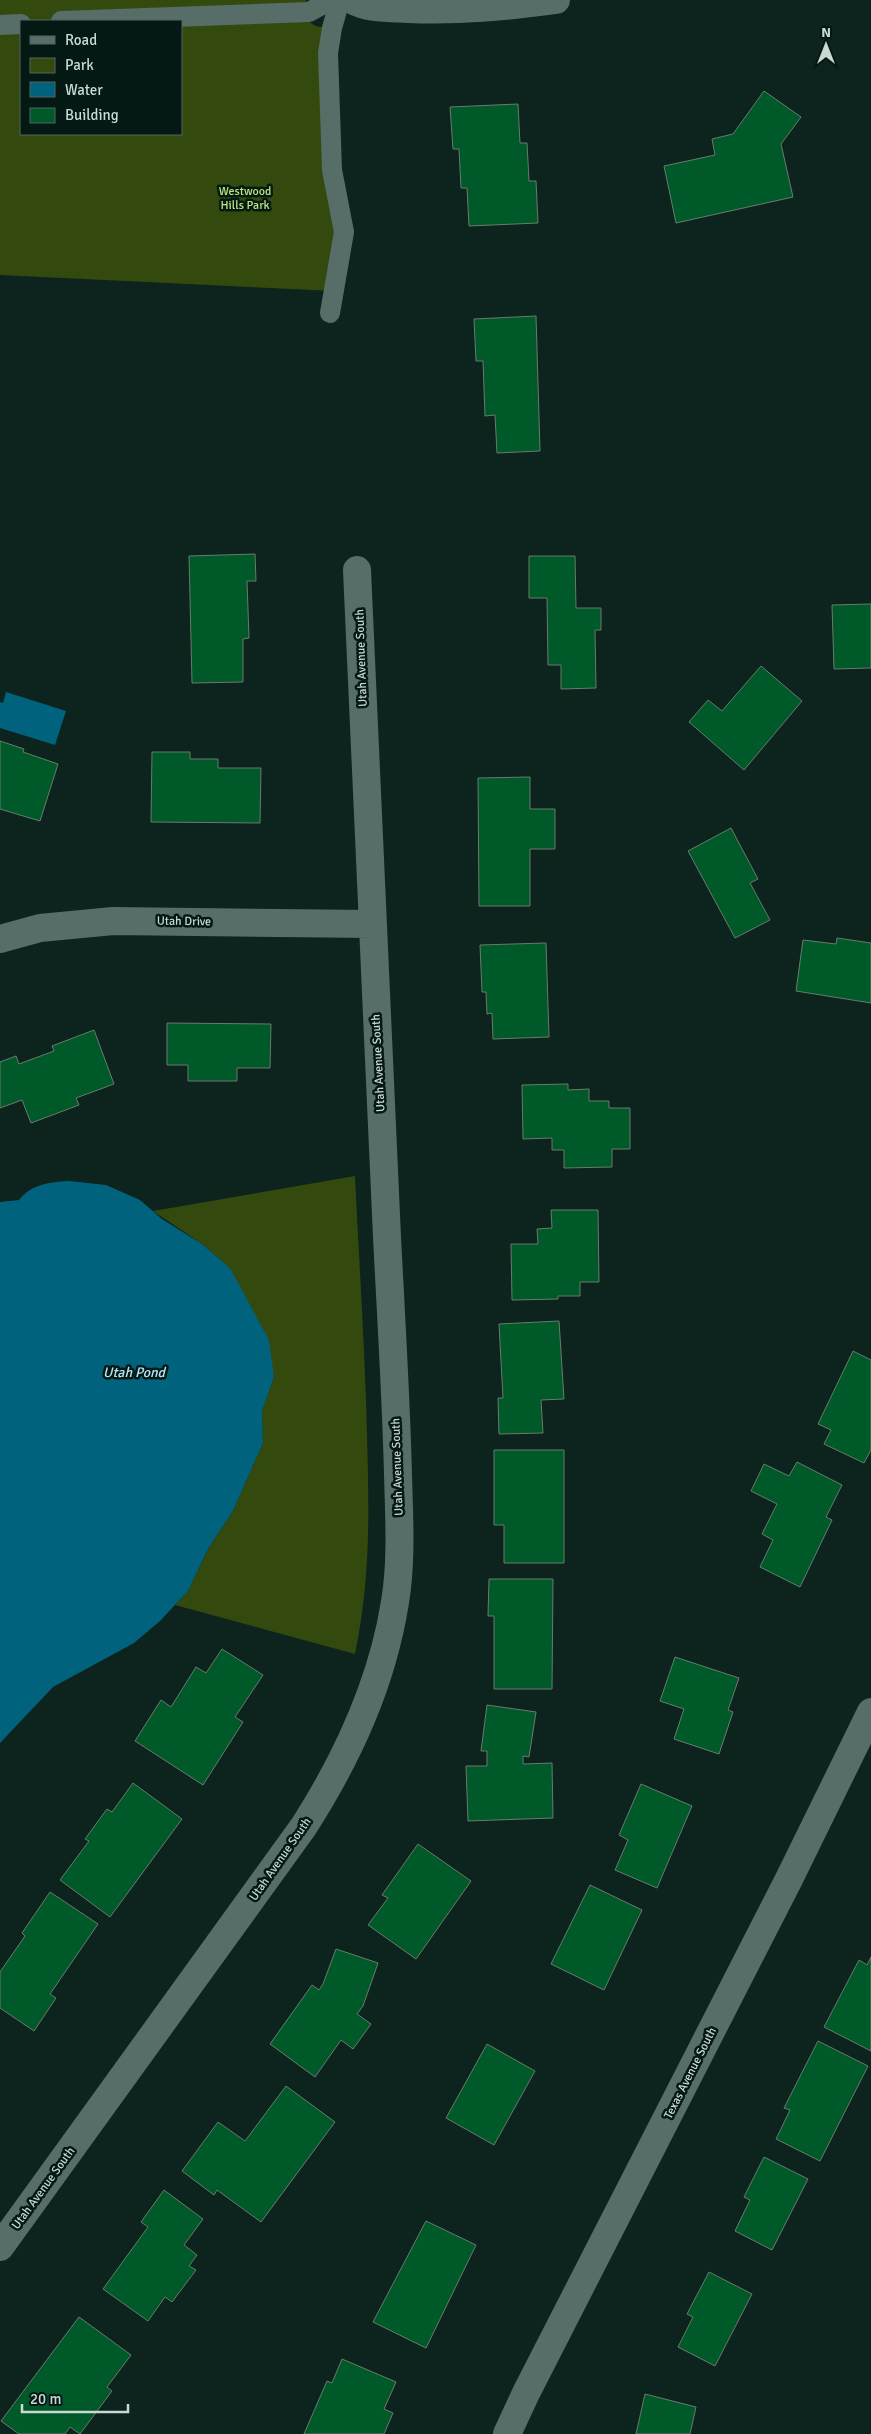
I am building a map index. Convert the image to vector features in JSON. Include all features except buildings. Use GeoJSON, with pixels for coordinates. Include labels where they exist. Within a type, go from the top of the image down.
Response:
{"type":"FeatureCollection","features":[{"type":"Feature","properties":{"kind":"street"},"geometry":{"type":"LineString","coordinates":[[352,0],[359,4],[379,8],[447,11],[486,9],[556,0]]}},
{"type":"Feature","properties":{"kind":"street","name":"Utah Avenue South"},"geometry":{"type":"LineString","coordinates":[[0,2247],[309,1818],[346,1754],[362,1719],[388,1639],[396,1600],[400,1553],[397,1426],[371,924],[358,570]]}},
{"type":"Feature","properties":{"kind":"street","name":"Utah Drive"},"geometry":{"type":"LineString","coordinates":[[0,939],[40,928],[113,921],[371,924]]}},
{"type":"Feature","properties":{"kind":"street","name":"Texas Avenue South"},"geometry":{"type":"LineString","coordinates":[[507,2434],[526,2393],[789,1879],[871,1712]]}},
{"type":"Feature","properties":{"kind":"lane"},"geometry":{"type":"LineString","coordinates":[[89,20],[309,12],[332,0]]}},
{"type":"Feature","properties":{"kind":"lane"},"geometry":{"type":"LineString","coordinates":[[330,313],[344,232],[332,170],[328,53],[332,28],[340,0]]}},
{"type":"Feature","properties":{"kind":"lane"},"geometry":{"type":"LineString","coordinates":[[0,25],[20,24]]}},
{"type":"Feature","properties":{"kind":"green space","name":"Westwood Hills Park"},"geometry":{"type":"Polygon","coordinates":[[[0,0],[306,0],[307,14],[310,22],[313,25],[332,28],[336,193],[333,291],[0,275],[0,0]]]}},
{"type":"Feature","properties":{"kind":"green space"},"geometry":{"type":"Polygon","coordinates":[[[355,1176],[365,1370],[368,1544],[364,1598],[355,1654],[175,1605],[188,1591],[208,1549],[233,1511],[263,1443],[262,1411],[274,1377],[230,1268],[202,1244],[153,1211],[355,1176]]]}},
{"type":"Feature","properties":{"kind":"water"},"geometry":{"type":"Polygon","coordinates":[[[6,692],[66,711],[55,745],[0,728],[0,702],[3,703],[6,692]]]}},
{"type":"Feature","properties":{"kind":"water","name":"Utah Pond"},"geometry":{"type":"Polygon","coordinates":[[[69,1181],[106,1185],[140,1200],[162,1219],[202,1244],[230,1268],[269,1340],[274,1377],[262,1411],[263,1443],[233,1511],[208,1549],[188,1591],[160,1621],[134,1643],[53,1687],[0,1743],[0,1202],[19,1200],[29,1190],[41,1185],[69,1181]]]}}]}
